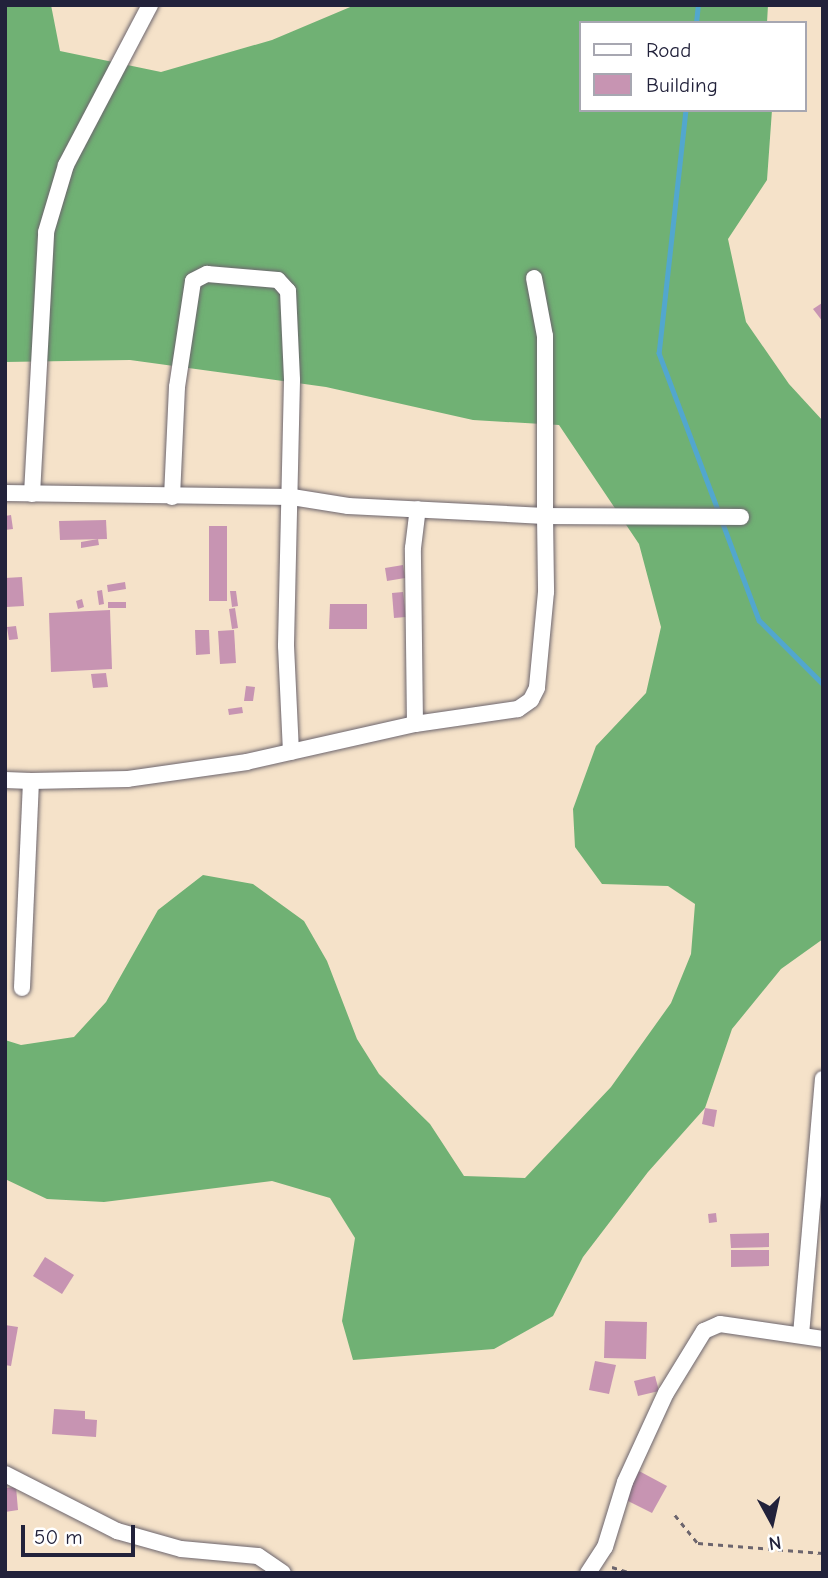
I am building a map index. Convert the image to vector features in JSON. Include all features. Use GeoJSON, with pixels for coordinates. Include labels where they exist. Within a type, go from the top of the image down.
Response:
{"type":"FeatureCollection","features":[{"type":"Feature","properties":{"kind":"street"},"geometry":{"type":"LineString","coordinates":[[32,494],[46,232],[66,165],[150,5]]}},
{"type":"Feature","properties":{"kind":"street"},"geometry":{"type":"LineString","coordinates":[[172,497],[177,387],[193,281],[206,274],[278,280],[288,291],[292,497],[286,646],[291,752]]}},
{"type":"Feature","properties":{"kind":"street"},"geometry":{"type":"LineString","coordinates":[[5,780],[128,779],[291,752],[415,724],[518,709],[531,701],[546,592],[545,336],[534,278]]}},
{"type":"Feature","properties":{"kind":"street"},"geometry":{"type":"LineString","coordinates":[[5,493],[292,497],[418,509],[545,516],[741,517]]}},
{"type":"Feature","properties":{"kind":"street"},"geometry":{"type":"LineString","coordinates":[[415,724],[413,548],[418,509]]}},
{"type":"Feature","properties":{"kind":"street"},"geometry":{"type":"LineString","coordinates":[[22,988],[31,781]]}},
{"type":"Feature","properties":{"kind":"street"},"geometry":{"type":"LineString","coordinates":[[801,1335],[823,1079]]}},
{"type":"Feature","properties":{"kind":"street"},"geometry":{"type":"LineString","coordinates":[[593,1567],[625,1482],[666,1393],[704,1331],[720,1324],[823,1339]]}},
{"type":"Feature","properties":{"kind":"street"},"geometry":{"type":"LineString","coordinates":[[5,1474],[117,1531],[181,1549],[258,1556],[283,1573]]}},
{"type":"Feature","properties":{"kind":"path"},"geometry":{"type":"LineString","coordinates":[[675,1516],[698,1544],[823,1553]]}},
{"type":"Feature","properties":{"kind":"path"},"geometry":{"type":"LineString","coordinates":[[593,1567],[632,1573]]}},
{"type":"Feature","properties":{"kind":"green space"},"geometry":{"type":"Polygon","coordinates":[[[5,5],[51,5],[60,51],[161,72],[272,40],[355,5],[768,5],[767,21],[580,21],[580,112],[772,112],[767,180],[728,239],[746,322],[789,384],[823,421],[823,939],[781,969],[732,1029],[705,1108],[648,1172],[583,1257],[553,1316],[494,1349],[353,1360],[342,1321],[355,1238],[330,1198],[272,1181],[104,1202],[47,1199],[5,1179],[5,1040],[21,1045],[74,1037],[106,1002],[158,910],[203,875],[253,884],[304,921],[327,961],[357,1039],[379,1074],[430,1124],[464,1176],[525,1178],[611,1087],[671,1003],[691,954],[695,904],[668,886],[602,884],[575,847],[573,809],[596,746],[646,693],[661,627],[639,544],[559,425],[473,420],[326,387],[130,360],[5,362],[5,5]]]}},
{"type":"Feature","properties":{"kind":"building"},"geometry":{"type":"Polygon","coordinates":[[[822,303],[823,305],[823,322],[813,309],[822,303]]]}},
{"type":"Feature","properties":{"kind":"building"},"geometry":{"type":"Polygon","coordinates":[[[11,515],[13,529],[5,530],[5,516],[11,515]]]}},
{"type":"Feature","properties":{"kind":"building"},"geometry":{"type":"Polygon","coordinates":[[[106,520],[107,539],[60,540],[59,521],[106,520]]]}},
{"type":"Feature","properties":{"kind":"building"},"geometry":{"type":"Polygon","coordinates":[[[209,526],[227,526],[227,601],[209,601],[209,526]]]}},
{"type":"Feature","properties":{"kind":"building"},"geometry":{"type":"Polygon","coordinates":[[[98,539],[99,545],[81,548],[81,542],[98,539]]]}},
{"type":"Feature","properties":{"kind":"building"},"geometry":{"type":"Polygon","coordinates":[[[403,565],[405,578],[387,581],[385,568],[403,565]]]}},
{"type":"Feature","properties":{"kind":"building"},"geometry":{"type":"Polygon","coordinates":[[[22,577],[24,606],[6,607],[5,578],[22,577]]]}},
{"type":"Feature","properties":{"kind":"building"},"geometry":{"type":"Polygon","coordinates":[[[125,582],[126,589],[108,592],[107,585],[125,582]]]}},
{"type":"Feature","properties":{"kind":"building"},"geometry":{"type":"Polygon","coordinates":[[[102,590],[104,604],[99,605],[97,591],[102,590]]]}},
{"type":"Feature","properties":{"kind":"building"},"geometry":{"type":"Polygon","coordinates":[[[230,591],[236,591],[238,606],[232,607],[230,591]]]}},
{"type":"Feature","properties":{"kind":"building"},"geometry":{"type":"Polygon","coordinates":[[[403,592],[406,617],[394,618],[392,593],[403,592]]]}},
{"type":"Feature","properties":{"kind":"building"},"geometry":{"type":"Polygon","coordinates":[[[82,599],[84,607],[78,609],[76,601],[82,599]]]}},
{"type":"Feature","properties":{"kind":"building"},"geometry":{"type":"Polygon","coordinates":[[[108,602],[126,602],[126,608],[108,608],[108,602]]]}},
{"type":"Feature","properties":{"kind":"building"},"geometry":{"type":"Polygon","coordinates":[[[330,604],[367,604],[367,629],[329,629],[330,604]]]}},
{"type":"Feature","properties":{"kind":"building"},"geometry":{"type":"Polygon","coordinates":[[[235,608],[238,628],[232,629],[229,609],[235,608]]]}},
{"type":"Feature","properties":{"kind":"building"},"geometry":{"type":"Polygon","coordinates":[[[110,610],[112,669],[51,672],[49,613],[110,610]]]}},
{"type":"Feature","properties":{"kind":"building"},"geometry":{"type":"Polygon","coordinates":[[[16,626],[18,639],[9,640],[7,627],[16,626]]]}},
{"type":"Feature","properties":{"kind":"building"},"geometry":{"type":"Polygon","coordinates":[[[195,630],[209,630],[210,654],[196,655],[195,630]]]}},
{"type":"Feature","properties":{"kind":"building"},"geometry":{"type":"Polygon","coordinates":[[[234,630],[236,663],[220,664],[218,631],[234,630]]]}},
{"type":"Feature","properties":{"kind":"building"},"geometry":{"type":"Polygon","coordinates":[[[106,673],[108,687],[93,688],[91,674],[106,673]]]}},
{"type":"Feature","properties":{"kind":"building"},"geometry":{"type":"Polygon","coordinates":[[[246,686],[255,687],[253,701],[244,701],[246,686]]]}},
{"type":"Feature","properties":{"kind":"building"},"geometry":{"type":"Polygon","coordinates":[[[242,707],[243,713],[229,715],[228,709],[242,707]]]}},
{"type":"Feature","properties":{"kind":"building"},"geometry":{"type":"Polygon","coordinates":[[[705,1108],[717,1110],[714,1127],[702,1124],[705,1108]]]}},
{"type":"Feature","properties":{"kind":"building"},"geometry":{"type":"Polygon","coordinates":[[[716,1213],[717,1222],[709,1223],[708,1214],[716,1213]]]}},
{"type":"Feature","properties":{"kind":"building"},"geometry":{"type":"Polygon","coordinates":[[[769,1233],[769,1247],[731,1248],[730,1234],[769,1233]]]}},
{"type":"Feature","properties":{"kind":"building"},"geometry":{"type":"Polygon","coordinates":[[[731,1250],[769,1250],[769,1266],[731,1267],[731,1250]]]}},
{"type":"Feature","properties":{"kind":"building"},"geometry":{"type":"Polygon","coordinates":[[[45,1257],[74,1275],[62,1294],[33,1276],[45,1257]]]}},
{"type":"Feature","properties":{"kind":"building"},"geometry":{"type":"Polygon","coordinates":[[[605,1321],[647,1322],[646,1359],[604,1358],[605,1321]]]}},
{"type":"Feature","properties":{"kind":"building"},"geometry":{"type":"Polygon","coordinates":[[[5,1325],[18,1327],[11,1366],[5,1365],[5,1325]]]}},
{"type":"Feature","properties":{"kind":"building"},"geometry":{"type":"Polygon","coordinates":[[[595,1361],[616,1365],[609,1394],[589,1390],[595,1361]]]}},
{"type":"Feature","properties":{"kind":"building"},"geometry":{"type":"Polygon","coordinates":[[[655,1376],[659,1391],[638,1396],[634,1381],[655,1376]]]}},
{"type":"Feature","properties":{"kind":"building"},"geometry":{"type":"Polygon","coordinates":[[[54,1409],[85,1411],[85,1419],[97,1420],[96,1437],[52,1434],[54,1409]]]}},
{"type":"Feature","properties":{"kind":"building"},"geometry":{"type":"Polygon","coordinates":[[[639,1471],[667,1486],[652,1513],[624,1499],[639,1471]]]}},
{"type":"Feature","properties":{"kind":"building"},"geometry":{"type":"Polygon","coordinates":[[[16,1487],[18,1510],[5,1512],[5,1488],[16,1487]]]}},
{"type":"Feature","properties":{"kind":"waterway"},"geometry":{"type":"LineString","coordinates":[[696,21],[698,5]]}},
{"type":"Feature","properties":{"kind":"waterway"},"geometry":{"type":"LineString","coordinates":[[686,112],[659,353],[719,513]]}},
{"type":"Feature","properties":{"kind":"waterway"},"geometry":{"type":"LineString","coordinates":[[722,521],[759,620],[823,684]]}}]}
